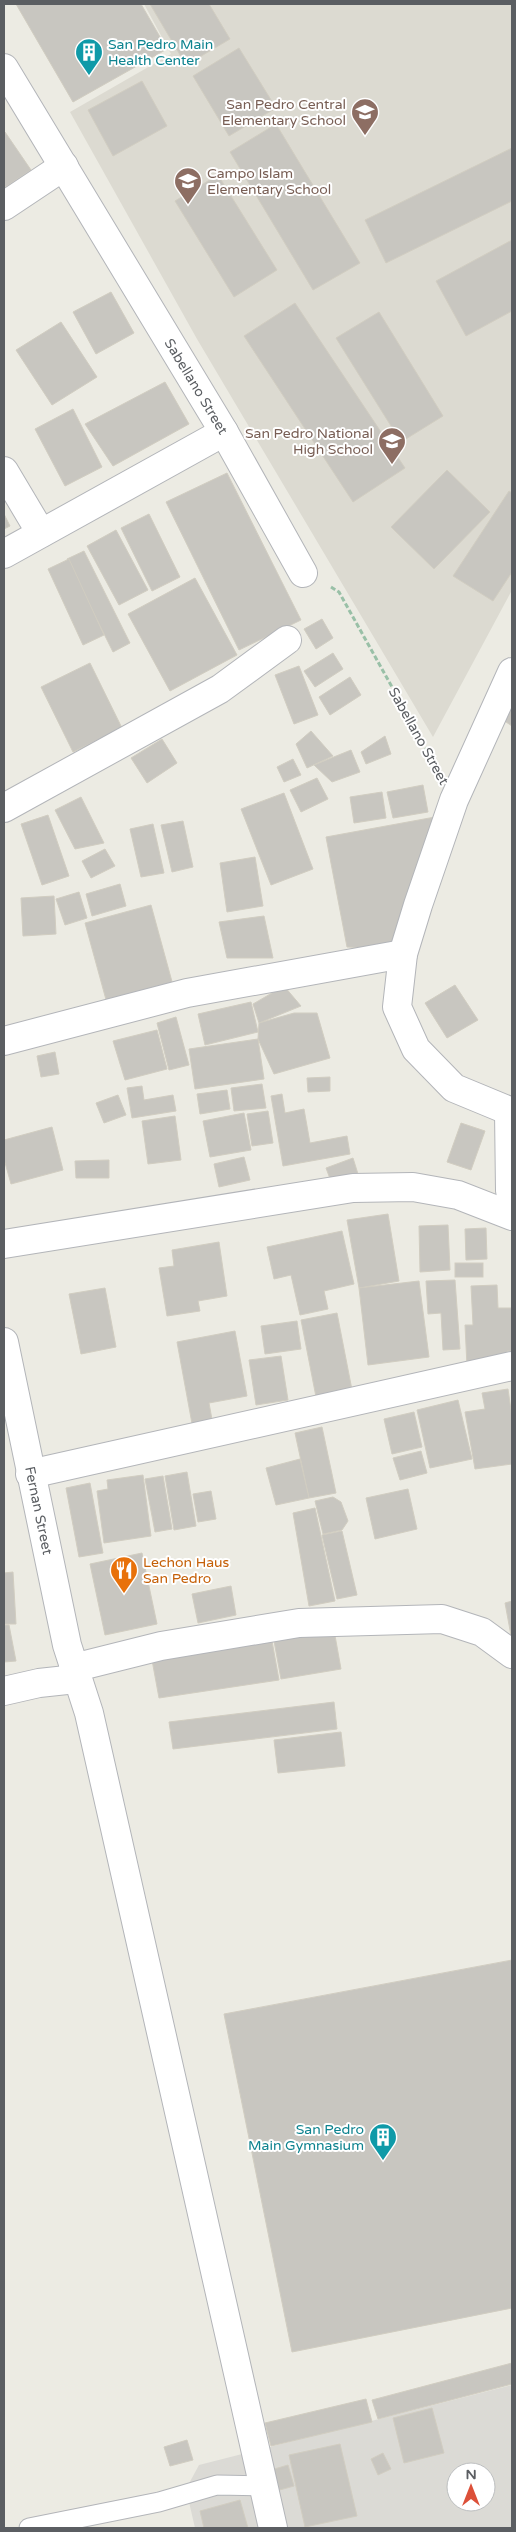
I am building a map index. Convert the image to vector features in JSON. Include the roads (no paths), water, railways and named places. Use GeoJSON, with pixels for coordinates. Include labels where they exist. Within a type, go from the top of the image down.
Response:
{"type":"FeatureCollection","features":[{"type":"Feature","properties":{"kind":"street","name":"Sabellano Street"},"geometry":{"type":"LineString","coordinates":[[4,68],[224,432],[303,573]]}},
{"type":"Feature","properties":{"kind":"street"},"geometry":{"type":"LineString","coordinates":[[4,206],[64,166]]}},
{"type":"Feature","properties":{"kind":"street"},"geometry":{"type":"LineString","coordinates":[[4,554],[224,432]]}},
{"type":"Feature","properties":{"kind":"street"},"geometry":{"type":"LineString","coordinates":[[4,471],[41,533]]}},
{"type":"Feature","properties":{"kind":"street"},"geometry":{"type":"LineString","coordinates":[[4,808],[220,689],[287,640]]}},
{"type":"Feature","properties":{"kind":"street"},"geometry":{"type":"LineString","coordinates":[[512,672],[454,800],[403,954],[397,1007],[416,1049],[454,1088],[511,1111],[510,1190],[512,1194]]}},
{"type":"Feature","properties":{"kind":"street"},"geometry":{"type":"LineString","coordinates":[[4,1040],[187,993],[403,954]]}},
{"type":"Feature","properties":{"kind":"street"},"geometry":{"type":"LineString","coordinates":[[4,1244],[352,1188],[413,1187],[458,1195],[512,1216]]}},
{"type":"Feature","properties":{"kind":"street","name":"Fernan Street"},"geometry":{"type":"LineString","coordinates":[[4,1342],[30,1474],[75,1673],[91,1723],[273,2528]]}},
{"type":"Feature","properties":{"kind":"street"},"geometry":{"type":"LineString","coordinates":[[30,1474],[512,1366]]}},
{"type":"Feature","properties":{"kind":"street"},"geometry":{"type":"LineString","coordinates":[[4,1691],[75,1673],[161,1646],[299,1623],[442,1619],[482,1632],[512,1654]]}},
{"type":"Feature","properties":{"kind":"lane"},"geometry":{"type":"LineString","coordinates":[[29,2528],[159,2502],[217,2485],[264,2486]]}},
{"type":"Feature","properties":{"kind":"place","name":"San Pedro Main Health Center"},"geometry":{"type":"Point","coordinates":[89,76]}},
{"type":"Feature","properties":{"kind":"place","name":"San Pedro Central Elementary School"},"geometry":{"type":"Point","coordinates":[365,136]}},
{"type":"Feature","properties":{"kind":"place","name":"Campo Islam Elementary School"},"geometry":{"type":"Point","coordinates":[188,205]}},
{"type":"Feature","properties":{"kind":"place","name":"San Pedro National High School"},"geometry":{"type":"Point","coordinates":[392,465]}},
{"type":"Feature","properties":{"kind":"place","name":"Lechon Haus San Pedro"},"geometry":{"type":"Point","coordinates":[124,1594]}},
{"type":"Feature","properties":{"kind":"place","name":"San Pedro Main Gymnasium"},"geometry":{"type":"Point","coordinates":[383,2161]}}]}
